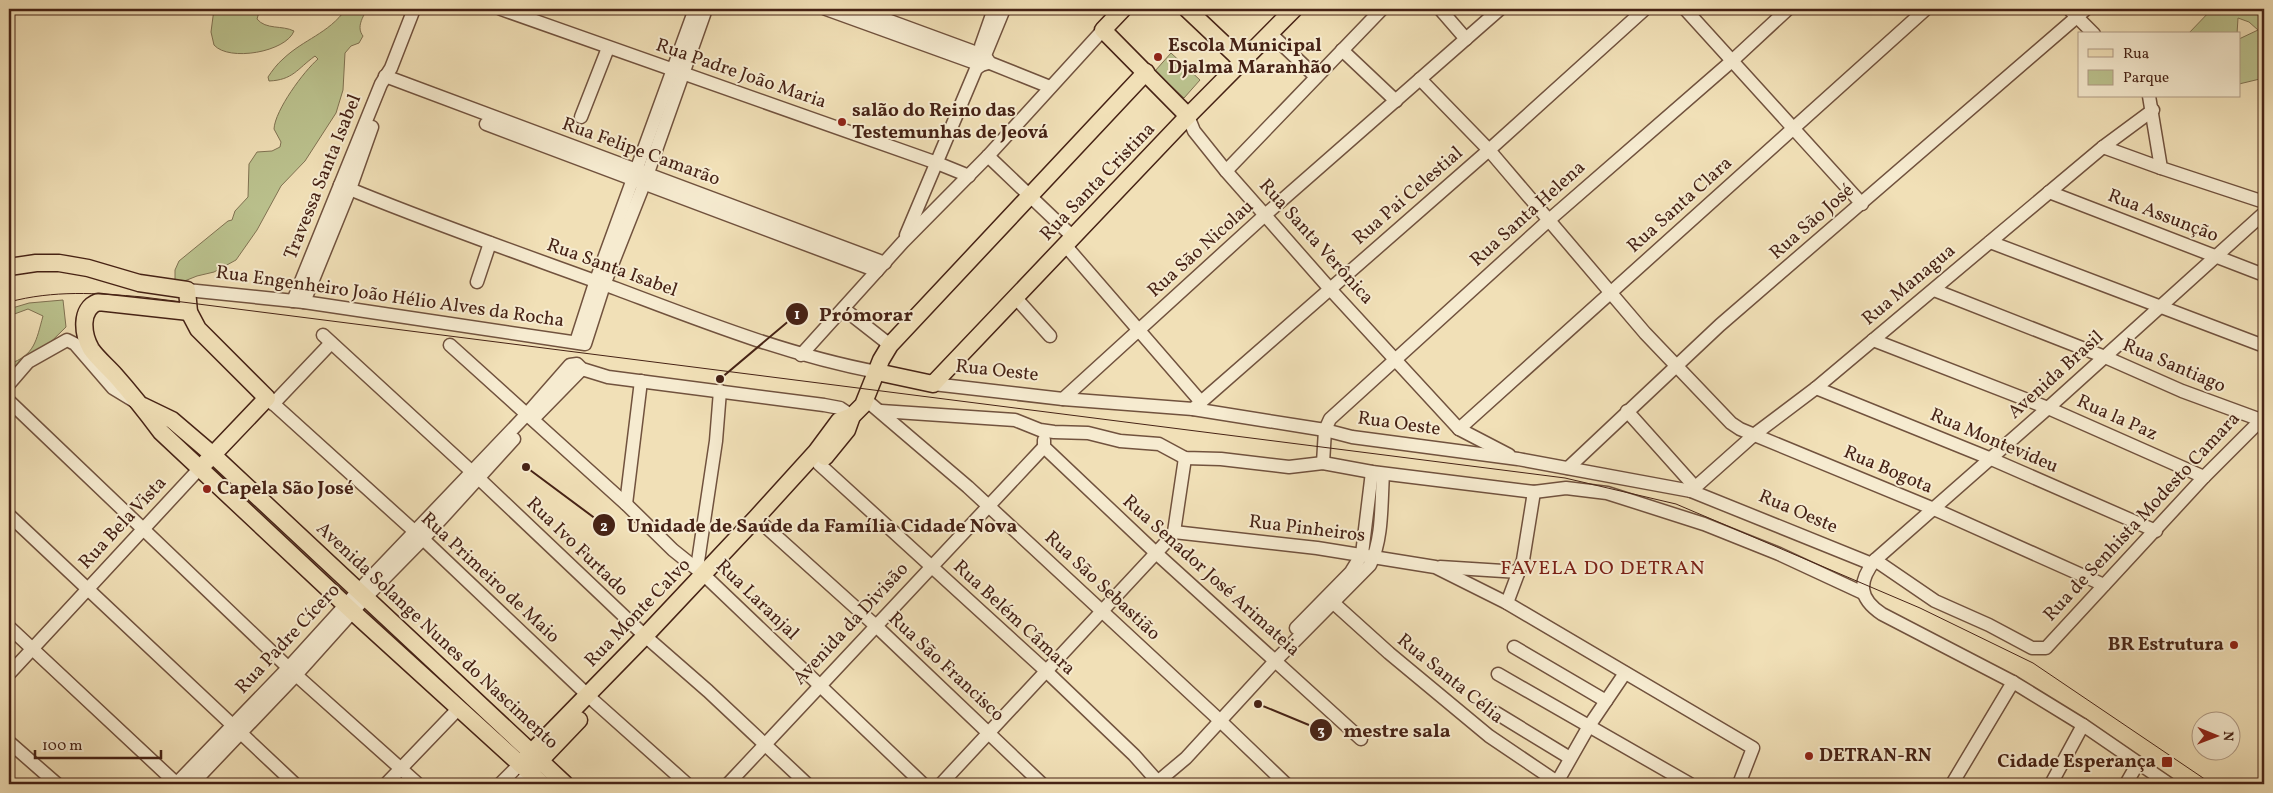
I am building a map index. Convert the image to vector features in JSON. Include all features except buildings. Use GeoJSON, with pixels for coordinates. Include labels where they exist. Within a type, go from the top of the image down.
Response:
{"type":"FeatureCollection","features":[{"type":"Feature","properties":{"kind":"main road"},"geometry":{"type":"LineString","coordinates":[[1103,30],[1123,9]]}},
{"type":"Feature","properties":{"kind":"main road","name":"Rua Santa Cristina"},"geometry":{"type":"LineString","coordinates":[[933,384],[1188,116],[1294,9]]}},
{"type":"Feature","properties":{"kind":"main road"},"geometry":{"type":"LineString","coordinates":[[1197,12],[1243,62]]}},
{"type":"Feature","properties":{"kind":"main road","name":"Rua Santa Verônica"},"geometry":{"type":"LineString","coordinates":[[1103,30],[1188,116]]}},
{"type":"Feature","properties":{"kind":"main road"},"geometry":{"type":"LineString","coordinates":[[852,416],[866,400],[885,352],[890,345],[1146,72]]}},
{"type":"Feature","properties":{"kind":"main road","name":"Rua Engenheiro João Hélio Alves da Rocha"},"geometry":{"type":"LineString","coordinates":[[9,267],[36,263],[59,263],[88,268],[139,283],[188,302]]}},
{"type":"Feature","properties":{"kind":"main road","name":"Avenida Solange Nunes do Nascimento"},"geometry":{"type":"LineString","coordinates":[[188,302],[102,302],[93,304],[86,312],[85,332],[91,349],[140,404],[161,432],[349,609],[528,767],[565,784]]}},
{"type":"Feature","properties":{"kind":"main road"},"geometry":{"type":"LineString","coordinates":[[188,302],[194,324],[270,401]]}},
{"type":"Feature","properties":{"kind":"main road","name":"Rua Oeste"},"geometry":{"type":"LineString","coordinates":[[877,372],[933,384]]}},
{"type":"Feature","properties":{"kind":"main road","name":"Rua Bela Vista"},"geometry":{"type":"LineString","coordinates":[[199,469],[270,401]]}},
{"type":"Feature","properties":{"kind":"main road","name":"Avenida Solange Nunes do Nascimento"},"geometry":{"type":"LineString","coordinates":[[140,404],[172,420],[213,455],[363,594],[542,784]]}},
{"type":"Feature","properties":{"kind":"main road","name":"Rua Monte Calvo"},"geometry":{"type":"LineString","coordinates":[[528,767],[648,639],[703,574],[818,464],[847,430],[852,416]]}},
{"type":"Feature","properties":{"kind":"main road","name":"Rua Monte Calvo"},"geometry":{"type":"LineString","coordinates":[[759,521],[839,421],[852,416]]}},
{"type":"Feature","properties":{"kind":"street","name":"Travessa Santa Isabel"},"geometry":{"type":"LineString","coordinates":[[299,302],[414,9]]}},
{"type":"Feature","properties":{"kind":"street","name":"Rua Padre João Maria"},"geometry":{"type":"LineString","coordinates":[[501,9],[937,163],[968,176]]}},
{"type":"Feature","properties":{"kind":"street"},"geometry":{"type":"LineString","coordinates":[[678,72],[694,9]]}},
{"type":"Feature","properties":{"kind":"street"},"geometry":{"type":"LineString","coordinates":[[600,284],[678,72],[706,9]]}},
{"type":"Feature","properties":{"kind":"street"},"geometry":{"type":"LineString","coordinates":[[857,9],[981,62]]}},
{"type":"Feature","properties":{"kind":"street"},"geometry":{"type":"LineString","coordinates":[[981,62],[994,9]]}},
{"type":"Feature","properties":{"kind":"street"},"geometry":{"type":"LineString","coordinates":[[903,242],[1004,9]]}},
{"type":"Feature","properties":{"kind":"street"},"geometry":{"type":"LineString","coordinates":[[1226,171],[1382,9]]}},
{"type":"Feature","properties":{"kind":"street"},"geometry":{"type":"LineString","coordinates":[[1440,9],[1466,39]]}},
{"type":"Feature","properties":{"kind":"street","name":"Rua São Nicolau"},"geometry":{"type":"LineString","coordinates":[[1063,399],[1265,215],[1500,9]]}},
{"type":"Feature","properties":{"kind":"street","name":"Rua Pai Celestial"},"geometry":{"type":"LineString","coordinates":[[1197,406],[1489,150],[1645,9]]}},
{"type":"Feature","properties":{"kind":"street"},"geometry":{"type":"LineString","coordinates":[[1685,9],[1862,204]]}},
{"type":"Feature","properties":{"kind":"street","name":"Rua Santa Helena"},"geometry":{"type":"LineString","coordinates":[[1325,430],[1330,420],[1548,220],[1788,9]]}},
{"type":"Feature","properties":{"kind":"street","name":"Rua Santa Clara"},"geometry":{"type":"LineString","coordinates":[[1465,432],[1610,293],[1926,9]]}},
{"type":"Feature","properties":{"kind":"street"},"geometry":{"type":"LineString","coordinates":[[834,10],[1050,87]]}},
{"type":"Feature","properties":{"kind":"street"},"geometry":{"type":"LineString","coordinates":[[2077,12],[2092,32]]}},
{"type":"Feature","properties":{"kind":"street","name":"Rua São José"},"geometry":{"type":"LineString","coordinates":[[1568,468],[1676,365],[1862,204],[2077,12]]}},
{"type":"Feature","properties":{"kind":"street"},"geometry":{"type":"LineString","coordinates":[[801,355],[903,242],[988,156],[1103,30]]}},
{"type":"Feature","properties":{"kind":"street"},"geometry":{"type":"LineString","coordinates":[[1271,34],[1316,77]]}},
{"type":"Feature","properties":{"kind":"street"},"geometry":{"type":"LineString","coordinates":[[581,117],[608,48]]}},
{"type":"Feature","properties":{"kind":"street"},"geometry":{"type":"LineString","coordinates":[[1342,50],[1396,101]]}},
{"type":"Feature","properties":{"kind":"street","name":"Rua Felipe Camarão"},"geometry":{"type":"LineString","coordinates":[[386,79],[881,267]]}},
{"type":"Feature","properties":{"kind":"street","name":"Rua Bogota"},"geometry":{"type":"LineString","coordinates":[[1420,79],[1489,150],[1610,293],[1723,417],[1740,429],[1934,509],[2104,585]]}},
{"type":"Feature","properties":{"kind":"street"},"geometry":{"type":"LineString","coordinates":[[2150,98],[2161,168]]}},
{"type":"Feature","properties":{"kind":"street","name":"Rua Managua"},"geometry":{"type":"LineString","coordinates":[[1693,489],[1755,434],[1816,388],[2103,147],[2152,110]]}},
{"type":"Feature","properties":{"kind":"street","name":"Rua Santa Verônica"},"geometry":{"type":"LineString","coordinates":[[1188,116],[1194,131],[1226,171],[1330,289],[1465,432],[1518,459]]}},
{"type":"Feature","properties":{"kind":"street"},"geometry":{"type":"LineString","coordinates":[[2103,147],[2264,202]]}},
{"type":"Feature","properties":{"kind":"street"},"geometry":{"type":"LineString","coordinates":[[988,156],[1030,195],[1069,241],[1197,406]]}},
{"type":"Feature","properties":{"kind":"street","name":"Rua Santa Isabel"},"geometry":{"type":"LineString","coordinates":[[345,187],[600,284],[801,355],[877,372]]}},
{"type":"Feature","properties":{"kind":"street","name":"Rua Assunção"},"geometry":{"type":"LineString","coordinates":[[2049,192],[2264,275]]}},
{"type":"Feature","properties":{"kind":"street","name":"Avenida Brasil"},"geometry":{"type":"LineString","coordinates":[[1873,562],[2048,408],[2264,213]]}},
{"type":"Feature","properties":{"kind":"street"},"geometry":{"type":"LineString","coordinates":[[1990,242],[2264,346]]}},
{"type":"Feature","properties":{"kind":"street"},"geometry":{"type":"LineString","coordinates":[[477,282],[490,243]]}},
{"type":"Feature","properties":{"kind":"street","name":"Rua Engenheiro João Hélio Alves da Rocha"},"geometry":{"type":"LineString","coordinates":[[188,302],[299,302],[582,342],[600,284]]}},
{"type":"Feature","properties":{"kind":"street","name":"Rua Santiago"},"geometry":{"type":"LineString","coordinates":[[1934,290],[2105,357],[2182,392],[2262,422]]}},
{"type":"Feature","properties":{"kind":"street"},"geometry":{"type":"LineString","coordinates":[[1015,297],[1050,336]]}},
{"type":"Feature","properties":{"kind":"street"},"geometry":{"type":"LineString","coordinates":[[844,309],[890,345]]}},
{"type":"Feature","properties":{"kind":"street","name":"Rua Bela Vista"},"geometry":{"type":"LineString","coordinates":[[270,401],[327,339]]}},
{"type":"Feature","properties":{"kind":"street","name":"Rua Ivo Furtado"},"geometry":{"type":"LineString","coordinates":[[327,339],[475,474],[648,639],[708,691],[807,784]]}},
{"type":"Feature","properties":{"kind":"street","name":"Avenida Solange Nunes do Nascimento"},"geometry":{"type":"LineString","coordinates":[[9,384],[28,362],[68,340],[75,344],[113,388],[140,404]]}},
{"type":"Feature","properties":{"kind":"street","name":"Rua la Paz"},"geometry":{"type":"LineString","coordinates":[[1873,340],[2048,408],[2204,477]]}},
{"type":"Feature","properties":{"kind":"street","name":"Rua Laranjal"},"geometry":{"type":"LineString","coordinates":[[450,345],[626,504],[673,550],[703,574],[924,784]]}},
{"type":"Feature","properties":{"kind":"street","name":"Rua Padre Cícero"},"geometry":{"type":"LineString","coordinates":[[176,784],[236,730],[293,671],[576,367],[608,377],[641,381]]}},
{"type":"Feature","properties":{"kind":"street"},"geometry":{"type":"LineString","coordinates":[[626,504],[641,381],[824,404],[840,408],[852,416]]}},
{"type":"Feature","properties":{"kind":"street","name":"Rua Oeste"},"geometry":{"type":"LineString","coordinates":[[933,384],[1063,399],[1197,406],[1325,430],[1352,437],[1518,459],[1693,489],[1873,562],[1935,600],[1990,625],[2032,648],[2043,649],[2047,647],[2048,643]]}},
{"type":"Feature","properties":{"kind":"street","name":"Rua Montevideu"},"geometry":{"type":"LineString","coordinates":[[1816,388],[1990,458],[2156,531]]}},
{"type":"Feature","properties":{"kind":"street"},"geometry":{"type":"LineString","coordinates":[[703,574],[720,391]]}},
{"type":"Feature","properties":{"kind":"street","name":"Rua São Sebastião"},"geometry":{"type":"LineString","coordinates":[[866,400],[988,505],[1286,784]]}},
{"type":"Feature","properties":{"kind":"street"},"geometry":{"type":"LineString","coordinates":[[9,401],[293,671],[418,784]]}},
{"type":"Feature","properties":{"kind":"street","name":"Rua Primeiro de Maio"},"geometry":{"type":"LineString","coordinates":[[270,401],[419,536],[591,699],[687,784]]}},
{"type":"Feature","properties":{"kind":"street"},"geometry":{"type":"LineString","coordinates":[[881,411],[1015,420],[1043,438],[1054,432],[1088,433],[1120,441],[1152,443],[1164,446],[1185,458],[1222,459],[1289,467],[1323,463],[1378,473],[1534,492],[1566,488],[1625,497],[1704,524],[1779,554],[1863,593]]}},
{"type":"Feature","properties":{"kind":"street"},"geometry":{"type":"LineString","coordinates":[[1627,411],[1693,489]]}},
{"type":"Feature","properties":{"kind":"street","name":"Rua de Senhista Modesto Camara"},"geometry":{"type":"LineString","coordinates":[[2048,643],[2156,531],[2204,477],[2262,422]]}},
{"type":"Feature","properties":{"kind":"street"},"geometry":{"type":"LineString","coordinates":[[1323,463],[1325,430]]}},
{"type":"Feature","properties":{"kind":"street"},"geometry":{"type":"LineString","coordinates":[[1462,453],[1465,432]]}},
{"type":"Feature","properties":{"kind":"street","name":"Avenida da Divisão"},"geometry":{"type":"LineString","coordinates":[[728,784],[988,505],[1043,438]]}},
{"type":"Feature","properties":{"kind":"street","name":"Rua Senador José Arimateia"},"geometry":{"type":"LineString","coordinates":[[1043,438],[1156,553],[1360,739]]}},
{"type":"Feature","properties":{"kind":"street"},"geometry":{"type":"LineString","coordinates":[[941,784],[1174,532],[1185,458]]}},
{"type":"Feature","properties":{"kind":"street","name":"Rua Belém Câmara"},"geometry":{"type":"LineString","coordinates":[[818,464],[1045,670],[1155,782]]}},
{"type":"Feature","properties":{"kind":"street","name":"Rua Bela Vista"},"geometry":{"type":"LineString","coordinates":[[9,674],[199,469]]}},
{"type":"Feature","properties":{"kind":"street"},"geometry":{"type":"LineString","coordinates":[[1155,782],[1330,600],[1364,573],[1378,473]]}},
{"type":"Feature","properties":{"kind":"street"},"geometry":{"type":"LineString","coordinates":[[1507,603],[1519,572],[1534,492]]}},
{"type":"Feature","properties":{"kind":"street"},"geometry":{"type":"LineString","coordinates":[[9,515],[295,784]]}},
{"type":"Feature","properties":{"kind":"street","name":"Rua São Francisco"},"geometry":{"type":"LineString","coordinates":[[759,521],[876,626],[1042,784]]}},
{"type":"Feature","properties":{"kind":"street","name":"Rua Pinheiros"},"geometry":{"type":"LineString","coordinates":[[1174,532],[1368,555],[1435,567],[1519,572]]}},
{"type":"Feature","properties":{"kind":"street"},"geometry":{"type":"LineString","coordinates":[[1873,562],[1866,573],[1863,593],[1867,602],[1882,614],[2013,682],[2084,725],[2170,784]]}},
{"type":"Feature","properties":{"kind":"street","name":"Rua Pinheiros"},"geometry":{"type":"LineString","coordinates":[[1435,567],[1507,603],[1753,748],[1739,784]]}},
{"type":"Feature","properties":{"kind":"street","name":"Rua Santa Célia"},"geometry":{"type":"LineString","coordinates":[[1330,600],[1389,653],[1489,736],[1557,784]]}},
{"type":"Feature","properties":{"kind":"street"},"geometry":{"type":"LineString","coordinates":[[9,627],[176,784]]}},
{"type":"Feature","properties":{"kind":"street"},"geometry":{"type":"LineString","coordinates":[[1514,647],[1606,701]]}},
{"type":"Feature","properties":{"kind":"street"},"geometry":{"type":"LineString","coordinates":[[1557,784],[1589,726],[1625,673]]}},
{"type":"Feature","properties":{"kind":"street"},"geometry":{"type":"LineString","coordinates":[[1498,674],[1690,784]]}},
{"type":"Feature","properties":{"kind":"street"},"geometry":{"type":"LineString","coordinates":[[1952,784],[2013,682]]}},
{"type":"Feature","properties":{"kind":"street"},"geometry":{"type":"LineString","coordinates":[[386,784],[459,708]]}},
{"type":"Feature","properties":{"kind":"street"},"geometry":{"type":"LineString","coordinates":[[1493,711],[1570,758]]}},
{"type":"Feature","properties":{"kind":"street"},"geometry":{"type":"LineString","coordinates":[[2051,784],[2084,725]]}},
{"type":"Feature","properties":{"kind":"street","name":"Rua Padre Cícero"},"geometry":{"type":"LineString","coordinates":[[192,784],[236,730]]}},
{"type":"Feature","properties":{"kind":"street"},"geometry":{"type":"LineString","coordinates":[[9,742],[57,784]]}},
{"type":"Feature","properties":{"kind":"street"},"geometry":{"type":"LineString","coordinates":[[2126,784],[2138,763]]}},
{"type":"Feature","properties":{"kind":"street","name":"Rua Monte Calvo"},"geometry":{"type":"LineString","coordinates":[[500,784],[528,767]]}},
{"type":"Feature","properties":{"kind":"green space"},"geometry":{"type":"Polygon","coordinates":[[[214,9],[260,9],[257,19],[265,25],[294,31],[289,38],[269,49],[244,54],[221,50],[214,45],[211,32],[214,9]]]}},
{"type":"Feature","properties":{"kind":"green space"},"geometry":{"type":"Polygon","coordinates":[[[346,9],[367,9],[360,26],[363,36],[359,43],[351,46],[345,53],[343,90],[336,113],[305,161],[281,186],[257,230],[236,260],[214,272],[182,282],[175,280],[175,270],[179,261],[228,221],[232,220],[235,211],[248,197],[249,164],[257,152],[272,151],[280,147],[281,142],[274,129],[279,112],[298,81],[318,59],[315,56],[294,73],[284,78],[269,81],[268,77],[277,65],[291,52],[332,25],[346,9]]]}},
{"type":"Feature","properties":{"kind":"green space"},"geometry":{"type":"Polygon","coordinates":[[[2212,9],[2264,9],[2264,78],[2240,84],[2240,39],[2258,30],[2249,22],[2238,18],[2237,32],[2190,32],[2212,9]]]}},
{"type":"Feature","properties":{"kind":"green space"},"geometry":{"type":"Polygon","coordinates":[[[1171,53],[1200,80],[1184,98],[1155,71],[1171,53]]]}},
{"type":"Feature","properties":{"kind":"green space"},"geometry":{"type":"Polygon","coordinates":[[[63,300],[66,327],[9,383],[9,364],[24,356],[33,346],[43,316],[28,309],[9,316],[9,309],[29,303],[63,300]]]}},
{"type":"Feature","properties":{"kind":"tram line"},"geometry":{"type":"LineString","coordinates":[[9,302],[59,294],[143,297],[1565,478],[1676,504],[1920,608],[2033,663],[2212,784]]}},
{"type":"Feature","properties":{"kind":"place","name":"Escola Municipal Djalma Maranhão"},"geometry":{"type":"Point","coordinates":[1158,57]}},
{"type":"Feature","properties":{"kind":"place","name":"salão do Reino das Testemunhas de Jeová"},"geometry":{"type":"Point","coordinates":[842,122]}},
{"type":"Feature","properties":{"kind":"place","name":"Prómorar"},"geometry":{"type":"Point","coordinates":[720,379]}},
{"type":"Feature","properties":{"kind":"place","name":"Unidade de Saúde da Família Cidade Nova"},"geometry":{"type":"Point","coordinates":[526,467]}},
{"type":"Feature","properties":{"kind":"place","name":"Capela São José"},"geometry":{"type":"Point","coordinates":[207,489]}},
{"type":"Feature","properties":{"kind":"place","name":"BR Estrutura"},"geometry":{"type":"Point","coordinates":[2234,645]}},
{"type":"Feature","properties":{"kind":"place","name":"mestre sala"},"geometry":{"type":"Point","coordinates":[1258,704]}},
{"type":"Feature","properties":{"kind":"place","name":"DETRAN-RN"},"geometry":{"type":"Point","coordinates":[1809,756]}},
{"type":"Feature","properties":{"kind":"place","name":"Cidade Esperança"},"geometry":{"type":"Point","coordinates":[2167,762]}},
{"type":"Feature","properties":{"kind":"district","name":"FAVELA DO DETRAN"},"geometry":{"type":"Point","coordinates":[1603,569]}}]}
